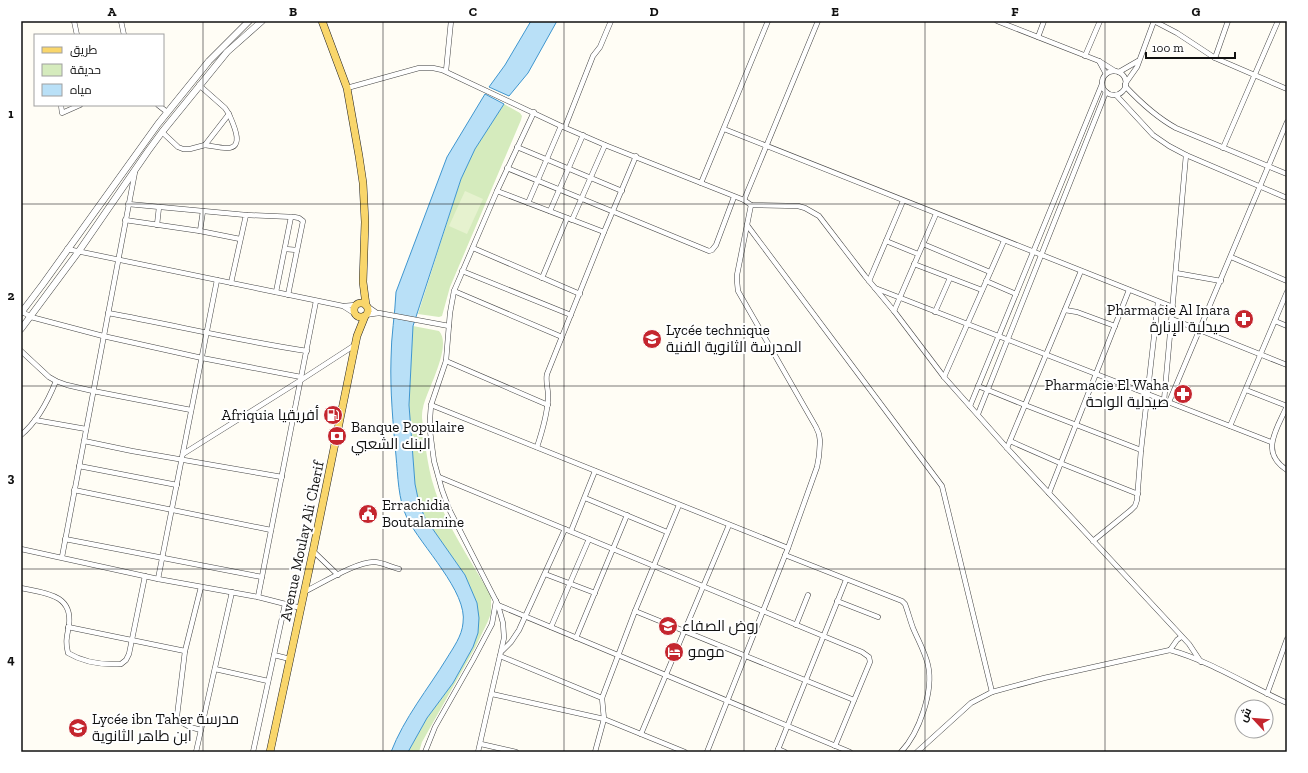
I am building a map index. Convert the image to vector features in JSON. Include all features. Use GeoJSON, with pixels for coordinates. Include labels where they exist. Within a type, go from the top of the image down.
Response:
{"type":"FeatureCollection","features":[{"type":"Feature","properties":{"kind":"main road"},"geometry":{"type":"LineString","coordinates":[[322,21],[347,88],[364,183],[366,234],[363,282],[367,312],[357,336]]}},
{"type":"Feature","properties":{"kind":"main road"},"geometry":{"type":"LineString","coordinates":[[357,336],[355,309],[363,282]]}},
{"type":"Feature","properties":{"kind":"main road"},"geometry":{"type":"LineString","coordinates":[[355,309],[362,303],[366,306]]}},
{"type":"Feature","properties":{"kind":"main road"},"geometry":{"type":"LineString","coordinates":[[355,309],[360,317],[365,316]]}},
{"type":"Feature","properties":{"kind":"main road","name":"Avenue Moulay Ali Cherif"},"geometry":{"type":"LineString","coordinates":[[270,752],[302,608],[304,592],[357,336]]}},
{"type":"Feature","properties":{"kind":"street"},"geometry":{"type":"LineString","coordinates":[[74,21],[77,34]]}},
{"type":"Feature","properties":{"kind":"street"},"geometry":{"type":"LineString","coordinates":[[121,21],[124,34]]}},
{"type":"Feature","properties":{"kind":"street"},"geometry":{"type":"LineString","coordinates":[[249,21],[209,61],[167,112],[43,284],[21,312],[31,317],[104,336],[301,379]]}},
{"type":"Feature","properties":{"kind":"street"},"geometry":{"type":"LineString","coordinates":[[21,329],[79,251],[162,132],[227,52],[262,21]]}},
{"type":"Feature","properties":{"kind":"street"},"geometry":{"type":"LineString","coordinates":[[446,71],[451,21]]}},
{"type":"Feature","properties":{"kind":"street"},"geometry":{"type":"LineString","coordinates":[[528,203],[592,59],[600,48],[611,21]]}},
{"type":"Feature","properties":{"kind":"street"},"geometry":{"type":"LineString","coordinates":[[701,183],[768,21]]}},
{"type":"Feature","properties":{"kind":"street"},"geometry":{"type":"LineString","coordinates":[[744,200],[818,21]]}},
{"type":"Feature","properties":{"kind":"street"},"geometry":{"type":"LineString","coordinates":[[997,21],[1004,22],[1099,61],[1124,76],[1125,85],[1145,106],[1164,121],[1176,128],[1287,174]]}},
{"type":"Feature","properties":{"kind":"street"},"geometry":{"type":"LineString","coordinates":[[1038,37],[1044,21]]}},
{"type":"Feature","properties":{"kind":"street"},"geometry":{"type":"LineString","coordinates":[[1085,56],[1100,21]]}},
{"type":"Feature","properties":{"kind":"street"},"geometry":{"type":"LineString","coordinates":[[1102,84],[1104,90],[1109,94],[1116,95],[1122,92],[1136,67],[1154,21],[1215,58],[1287,89]]}},
{"type":"Feature","properties":{"kind":"street"},"geometry":{"type":"LineString","coordinates":[[1215,58],[1228,21]]}},
{"type":"Feature","properties":{"kind":"street"},"geometry":{"type":"LineString","coordinates":[[1224,148],[1278,21]]}},
{"type":"Feature","properties":{"kind":"street"},"geometry":{"type":"LineString","coordinates":[[1099,61],[1106,74]]}},
{"type":"Feature","properties":{"kind":"street"},"geometry":{"type":"LineString","coordinates":[[970,406],[1102,84],[1102,79],[1106,74],[1112,71],[1117,72],[1138,61]]}},
{"type":"Feature","properties":{"kind":"street"},"geometry":{"type":"LineString","coordinates":[[347,88],[418,68],[433,68],[446,71],[605,145],[744,200],[751,205],[798,206],[805,208],[818,216],[944,377],[1048,493],[1189,644],[1202,662]]}},
{"type":"Feature","properties":{"kind":"street"},"geometry":{"type":"LineString","coordinates":[[162,132],[174,144],[183,149],[190,149],[205,145],[232,148],[238,139],[238,135],[229,114],[225,108],[199,85]]}},
{"type":"Feature","properties":{"kind":"street"},"geometry":{"type":"LineString","coordinates":[[978,414],[1106,92]]}},
{"type":"Feature","properties":{"kind":"street"},"geometry":{"type":"LineString","coordinates":[[1116,95],[1159,140],[1186,155],[1287,198]]}},
{"type":"Feature","properties":{"kind":"street"},"geometry":{"type":"LineString","coordinates":[[61,106],[62,113],[78,106]]}},
{"type":"Feature","properties":{"kind":"street"},"geometry":{"type":"LineString","coordinates":[[159,106],[167,112]]}},
{"type":"Feature","properties":{"kind":"street"},"geometry":{"type":"LineString","coordinates":[[478,752],[501,654],[504,638],[503,623],[497,603],[449,509],[442,490],[434,461],[430,431],[431,405],[446,361],[454,292],[497,190],[534,112]]}},
{"type":"Feature","properties":{"kind":"street"},"geometry":{"type":"LineString","coordinates":[[205,145],[229,114]]}},
{"type":"Feature","properties":{"kind":"street"},"geometry":{"type":"LineString","coordinates":[[1166,402],[1200,330],[1287,122]]}},
{"type":"Feature","properties":{"kind":"street"},"geometry":{"type":"LineString","coordinates":[[724,129],[1172,307]]}},
{"type":"Feature","properties":{"kind":"street"},"geometry":{"type":"LineString","coordinates":[[550,211],[583,135]]}},
{"type":"Feature","properties":{"kind":"street"},"geometry":{"type":"LineString","coordinates":[[572,220],[605,145]]}},
{"type":"Feature","properties":{"kind":"street"},"geometry":{"type":"LineString","coordinates":[[517,147],[622,191]]}},
{"type":"Feature","properties":{"kind":"street"},"geometry":{"type":"LineString","coordinates":[[1166,402],[1172,307],[1186,155]]}},
{"type":"Feature","properties":{"kind":"street"},"geometry":{"type":"LineString","coordinates":[[536,447],[545,421],[548,405],[549,392],[546,378],[636,156]]}},
{"type":"Feature","properties":{"kind":"street"},"geometry":{"type":"LineString","coordinates":[[507,168],[710,251],[716,244],[734,197]]}},
{"type":"Feature","properties":{"kind":"street"},"geometry":{"type":"LineString","coordinates":[[62,557],[135,169]]}},
{"type":"Feature","properties":{"kind":"street"},"geometry":{"type":"LineString","coordinates":[[497,190],[604,232]]}},
{"type":"Feature","properties":{"kind":"street"},"geometry":{"type":"LineString","coordinates":[[869,282],[903,200]]}},
{"type":"Feature","properties":{"kind":"street"},"geometry":{"type":"LineString","coordinates":[[128,204],[246,215],[299,218],[303,221],[288,295]]}},
{"type":"Feature","properties":{"kind":"street"},"geometry":{"type":"LineString","coordinates":[[707,752],[788,548],[817,467],[820,447],[819,434],[738,291],[737,275],[751,205]]}},
{"type":"Feature","properties":{"kind":"street"},"geometry":{"type":"LineString","coordinates":[[157,225],[159,207]]}},
{"type":"Feature","properties":{"kind":"street"},"geometry":{"type":"LineString","coordinates":[[200,231],[204,211]]}},
{"type":"Feature","properties":{"kind":"street"},"geometry":{"type":"LineString","coordinates":[[894,312],[936,214]]}},
{"type":"Feature","properties":{"kind":"street"},"geometry":{"type":"LineString","coordinates":[[231,283],[246,215]]}},
{"type":"Feature","properties":{"kind":"street"},"geometry":{"type":"LineString","coordinates":[[276,292],[291,217]]}},
{"type":"Feature","properties":{"kind":"street"},"geometry":{"type":"LineString","coordinates":[[542,278],[567,218]]}},
{"type":"Feature","properties":{"kind":"street"},"geometry":{"type":"LineString","coordinates":[[125,220],[200,231],[240,239]]}},
{"type":"Feature","properties":{"kind":"street"},"geometry":{"type":"LineString","coordinates":[[747,225],[942,486],[992,692]]}},
{"type":"Feature","properties":{"kind":"street"},"geometry":{"type":"LineString","coordinates":[[944,377],[1004,241]]}},
{"type":"Feature","properties":{"kind":"street"},"geometry":{"type":"LineString","coordinates":[[886,242],[918,254]]}},
{"type":"Feature","properties":{"kind":"street"},"geometry":{"type":"LineString","coordinates":[[923,244],[990,272]]}},
{"type":"Feature","properties":{"kind":"street"},"geometry":{"type":"LineString","coordinates":[[473,248],[580,294]]}},
{"type":"Feature","properties":{"kind":"street"},"geometry":{"type":"LineString","coordinates":[[67,249],[355,309]]}},
{"type":"Feature","properties":{"kind":"street"},"geometry":{"type":"LineString","coordinates":[[285,249],[298,250]]}},
{"type":"Feature","properties":{"kind":"street"},"geometry":{"type":"LineString","coordinates":[[1231,257],[1287,281]]}},
{"type":"Feature","properties":{"kind":"street"},"geometry":{"type":"LineString","coordinates":[[914,264],[982,290]]}},
{"type":"Feature","properties":{"kind":"street"},"geometry":{"type":"LineString","coordinates":[[462,271],[571,315]]}},
{"type":"Feature","properties":{"kind":"street"},"geometry":{"type":"LineString","coordinates":[[1007,448],[1081,271]]}},
{"type":"Feature","properties":{"kind":"street"},"geometry":{"type":"LineString","coordinates":[[1176,273],[1221,281]]}},
{"type":"Feature","properties":{"kind":"street"},"geometry":{"type":"LineString","coordinates":[[935,312],[950,278]]}},
{"type":"Feature","properties":{"kind":"street"},"geometry":{"type":"LineString","coordinates":[[158,579],[217,280]]}},
{"type":"Feature","properties":{"kind":"street"},"geometry":{"type":"LineString","coordinates":[[986,281],[1016,294]]}},
{"type":"Feature","properties":{"kind":"street"},"geometry":{"type":"LineString","coordinates":[[875,288],[1271,442]]}},
{"type":"Feature","properties":{"kind":"street"},"geometry":{"type":"LineString","coordinates":[[1048,493],[1129,290]]}},
{"type":"Feature","properties":{"kind":"street"},"geometry":{"type":"LineString","coordinates":[[454,292],[562,337]]}},
{"type":"Feature","properties":{"kind":"street"},"geometry":{"type":"LineString","coordinates":[[1230,426],[1287,292]]}},
{"type":"Feature","properties":{"kind":"street"},"geometry":{"type":"LineString","coordinates":[[258,597],[316,301]]}},
{"type":"Feature","properties":{"kind":"street"},"geometry":{"type":"LineString","coordinates":[[1093,541],[1135,506],[1138,494],[1141,450],[1158,302]]}},
{"type":"Feature","properties":{"kind":"street"},"geometry":{"type":"LineString","coordinates":[[366,306],[379,313],[449,326]]}},
{"type":"Feature","properties":{"kind":"street"},"geometry":{"type":"LineString","coordinates":[[1065,310],[1077,312],[1114,326]]}},
{"type":"Feature","properties":{"kind":"street"},"geometry":{"type":"LineString","coordinates":[[108,313],[258,344],[306,351]]}},
{"type":"Feature","properties":{"kind":"street"},"geometry":{"type":"LineString","coordinates":[[365,316],[379,313]]}},
{"type":"Feature","properties":{"kind":"street"},"geometry":{"type":"LineString","coordinates":[[1172,319],[1287,365]]}},
{"type":"Feature","properties":{"kind":"street"},"geometry":{"type":"LineString","coordinates":[[1275,321],[1287,326]]}},
{"type":"Feature","properties":{"kind":"street"},"geometry":{"type":"LineString","coordinates":[[182,457],[355,345]]}},
{"type":"Feature","properties":{"kind":"street"},"geometry":{"type":"LineString","coordinates":[[21,351],[49,377],[56,381],[93,391],[191,410]]}},
{"type":"Feature","properties":{"kind":"street"},"geometry":{"type":"LineString","coordinates":[[446,361],[548,405]]}},
{"type":"Feature","properties":{"kind":"street"},"geometry":{"type":"LineString","coordinates":[[21,435],[35,420],[48,402],[56,381]]}},
{"type":"Feature","properties":{"kind":"street"},"geometry":{"type":"LineString","coordinates":[[978,386],[1141,450]]}},
{"type":"Feature","properties":{"kind":"street"},"geometry":{"type":"LineString","coordinates":[[1246,390],[1287,406],[1271,442],[1275,461],[1287,470]]}},
{"type":"Feature","properties":{"kind":"street"},"geometry":{"type":"LineString","coordinates":[[431,405],[788,548]]}},
{"type":"Feature","properties":{"kind":"street"},"geometry":{"type":"LineString","coordinates":[[35,420],[86,429]]}},
{"type":"Feature","properties":{"kind":"street"},"geometry":{"type":"LineString","coordinates":[[1010,441],[1138,494]]}},
{"type":"Feature","properties":{"kind":"street"},"geometry":{"type":"LineString","coordinates":[[84,442],[132,451],[182,457],[282,477]]}},
{"type":"Feature","properties":{"kind":"street"},"geometry":{"type":"LineString","coordinates":[[79,466],[177,485]]}},
{"type":"Feature","properties":{"kind":"street"},"geometry":{"type":"LineString","coordinates":[[571,531],[595,471]]}},
{"type":"Feature","properties":{"kind":"street"},"geometry":{"type":"LineString","coordinates":[[439,477],[862,652],[870,659],[870,662],[835,746]]}},
{"type":"Feature","properties":{"kind":"street"},"geometry":{"type":"LineString","coordinates":[[74,490],[271,530]]}},
{"type":"Feature","properties":{"kind":"street"},"geometry":{"type":"LineString","coordinates":[[585,498],[668,532]]}},
{"type":"Feature","properties":{"kind":"street"},"geometry":{"type":"LineString","coordinates":[[595,752],[604,719],[602,698],[635,611],[655,566],[679,505]]}},
{"type":"Feature","properties":{"kind":"street"},"geometry":{"type":"LineString","coordinates":[[576,638],[627,515]]}},
{"type":"Feature","properties":{"kind":"street"},"geometry":{"type":"LineString","coordinates":[[641,734],[729,525]]}},
{"type":"Feature","properties":{"kind":"street"},"geometry":{"type":"LineString","coordinates":[[501,654],[520,630],[565,529]]}},
{"type":"Feature","properties":{"kind":"street"},"geometry":{"type":"LineString","coordinates":[[65,539],[262,577]]}},
{"type":"Feature","properties":{"kind":"street"},"geometry":{"type":"LineString","coordinates":[[551,627],[589,539]]}},
{"type":"Feature","properties":{"kind":"street"},"geometry":{"type":"LineString","coordinates":[[21,550],[62,557],[158,579],[258,597],[302,608]]}},
{"type":"Feature","properties":{"kind":"street"},"geometry":{"type":"LineString","coordinates":[[313,551],[338,575]]}},
{"type":"Feature","properties":{"kind":"street"},"geometry":{"type":"LineString","coordinates":[[785,555],[902,602],[907,609],[928,667],[928,696],[916,730],[910,741],[901,752]]}},
{"type":"Feature","properties":{"kind":"street"},"geometry":{"type":"LineString","coordinates":[[304,592],[360,565],[374,562],[399,569]]}},
{"type":"Feature","properties":{"kind":"street"},"geometry":{"type":"LineString","coordinates":[[545,574],[594,593]]}},
{"type":"Feature","properties":{"kind":"street"},"geometry":{"type":"LineString","coordinates":[[21,588],[51,594],[67,606],[70,616],[65,643],[68,653],[77,658],[95,662],[121,664],[126,660],[133,641],[145,576]]}},
{"type":"Feature","properties":{"kind":"street"},"geometry":{"type":"LineString","coordinates":[[785,752],[778,751],[846,580]]}},
{"type":"Feature","properties":{"kind":"street"},"geometry":{"type":"LineString","coordinates":[[201,587],[185,651],[177,716],[179,721],[190,727],[201,730]]}},
{"type":"Feature","properties":{"kind":"street"},"geometry":{"type":"LineString","coordinates":[[196,752],[232,592]]}},
{"type":"Feature","properties":{"kind":"street"},"geometry":{"type":"LineString","coordinates":[[796,625],[808,595]]}},
{"type":"Feature","properties":{"kind":"street"},"geometry":{"type":"LineString","coordinates":[[837,601],[878,618]]}},
{"type":"Feature","properties":{"kind":"street"},"geometry":{"type":"LineString","coordinates":[[497,603],[526,617],[850,752]]}},
{"type":"Feature","properties":{"kind":"street"},"geometry":{"type":"LineString","coordinates":[[425,752],[435,727],[492,624],[497,603]]}},
{"type":"Feature","properties":{"kind":"street"},"geometry":{"type":"LineString","coordinates":[[252,752],[285,604]]}},
{"type":"Feature","properties":{"kind":"street"},"geometry":{"type":"LineString","coordinates":[[635,611],[854,700]]}},
{"type":"Feature","properties":{"kind":"street"},"geometry":{"type":"LineString","coordinates":[[68,627],[185,651]]}},
{"type":"Feature","properties":{"kind":"street"},"geometry":{"type":"LineString","coordinates":[[1170,650],[1181,636]]}},
{"type":"Feature","properties":{"kind":"street"},"geometry":{"type":"LineString","coordinates":[[1267,694],[1287,639]]}},
{"type":"Feature","properties":{"kind":"street"},"geometry":{"type":"LineString","coordinates":[[917,752],[971,703],[992,692],[1066,673],[1170,650],[1202,662],[1287,703]]}},
{"type":"Feature","properties":{"kind":"street"},"geometry":{"type":"LineString","coordinates":[[501,654],[602,698]]}},
{"type":"Feature","properties":{"kind":"street"},"geometry":{"type":"LineString","coordinates":[[274,655],[290,659]]}},
{"type":"Feature","properties":{"kind":"street"},"geometry":{"type":"LineString","coordinates":[[215,669],[268,681]]}},
{"type":"Feature","properties":{"kind":"street"},"geometry":{"type":"LineString","coordinates":[[492,694],[604,719],[685,752]]}},
{"type":"Feature","properties":{"kind":"street"},"geometry":{"type":"LineString","coordinates":[[480,744],[516,752]]}},
{"type":"Feature","properties":{"kind":"green space"},"geometry":{"type":"Polygon","coordinates":[[[504,104],[520,113],[522,116],[521,120],[450,287],[442,316],[439,317],[418,314],[461,179],[475,149],[504,104]]]}},
{"type":"Feature","properties":{"kind":"green space"},"geometry":{"type":"Polygon","coordinates":[[[465,191],[483,199],[467,234],[449,226],[465,191]]]}},
{"type":"Feature","properties":{"kind":"green space"},"geometry":{"type":"Polygon","coordinates":[[[413,326],[439,331],[442,338],[443,347],[441,357],[422,412],[428,462],[434,487],[445,515],[491,596],[491,613],[488,621],[475,648],[422,742],[419,752],[408,752],[427,718],[453,683],[473,647],[477,603],[465,575],[425,518],[419,503],[415,484],[409,405],[413,326]]]}},
{"type":"Feature","properties":{"kind":"water"},"geometry":{"type":"Polygon","coordinates":[[[531,21],[557,21],[528,73],[509,96],[489,87],[505,65],[531,21]]]}},
{"type":"Feature","properties":{"kind":"water"},"geometry":{"type":"Polygon","coordinates":[[[485,94],[504,104],[475,149],[461,179],[413,326],[409,405],[415,484],[419,503],[425,518],[465,575],[477,603],[479,618],[478,633],[473,647],[453,683],[427,718],[408,752],[391,752],[409,715],[457,642],[463,623],[463,611],[458,597],[442,569],[407,518],[400,495],[391,383],[391,359],[396,292],[447,157],[485,94]]]}},
{"type":"Feature","properties":{"kind":"place","name":"Pharmacie Al Inara صيدلية الإنارة"},"geometry":{"type":"Point","coordinates":[1244,319]}},
{"type":"Feature","properties":{"kind":"place","name":"Lycée technique المدرسة الثانوية الفنية"},"geometry":{"type":"Point","coordinates":[652,339]}},
{"type":"Feature","properties":{"kind":"place","name":"Pharmacie El Waha صيدلية الواحة"},"geometry":{"type":"Point","coordinates":[1183,394]}},
{"type":"Feature","properties":{"kind":"place","name":"Afriquia أفريقيا"},"geometry":{"type":"Point","coordinates":[333,415]}},
{"type":"Feature","properties":{"kind":"place","name":"Banque Populaire البنك الشعبي"},"geometry":{"type":"Point","coordinates":[337,436]}},
{"type":"Feature","properties":{"kind":"place","name":"Errachidia Boutalamine"},"geometry":{"type":"Point","coordinates":[368,514]}},
{"type":"Feature","properties":{"kind":"place","name":"روض الصفاء"},"geometry":{"type":"Point","coordinates":[668,626]}},
{"type":"Feature","properties":{"kind":"place","name":"مومو"},"geometry":{"type":"Point","coordinates":[674,652]}},
{"type":"Feature","properties":{"kind":"place","name":"Lycée ibn Taher مدرسة ابن طاهر الثانوية"},"geometry":{"type":"Point","coordinates":[78,728]}}]}
